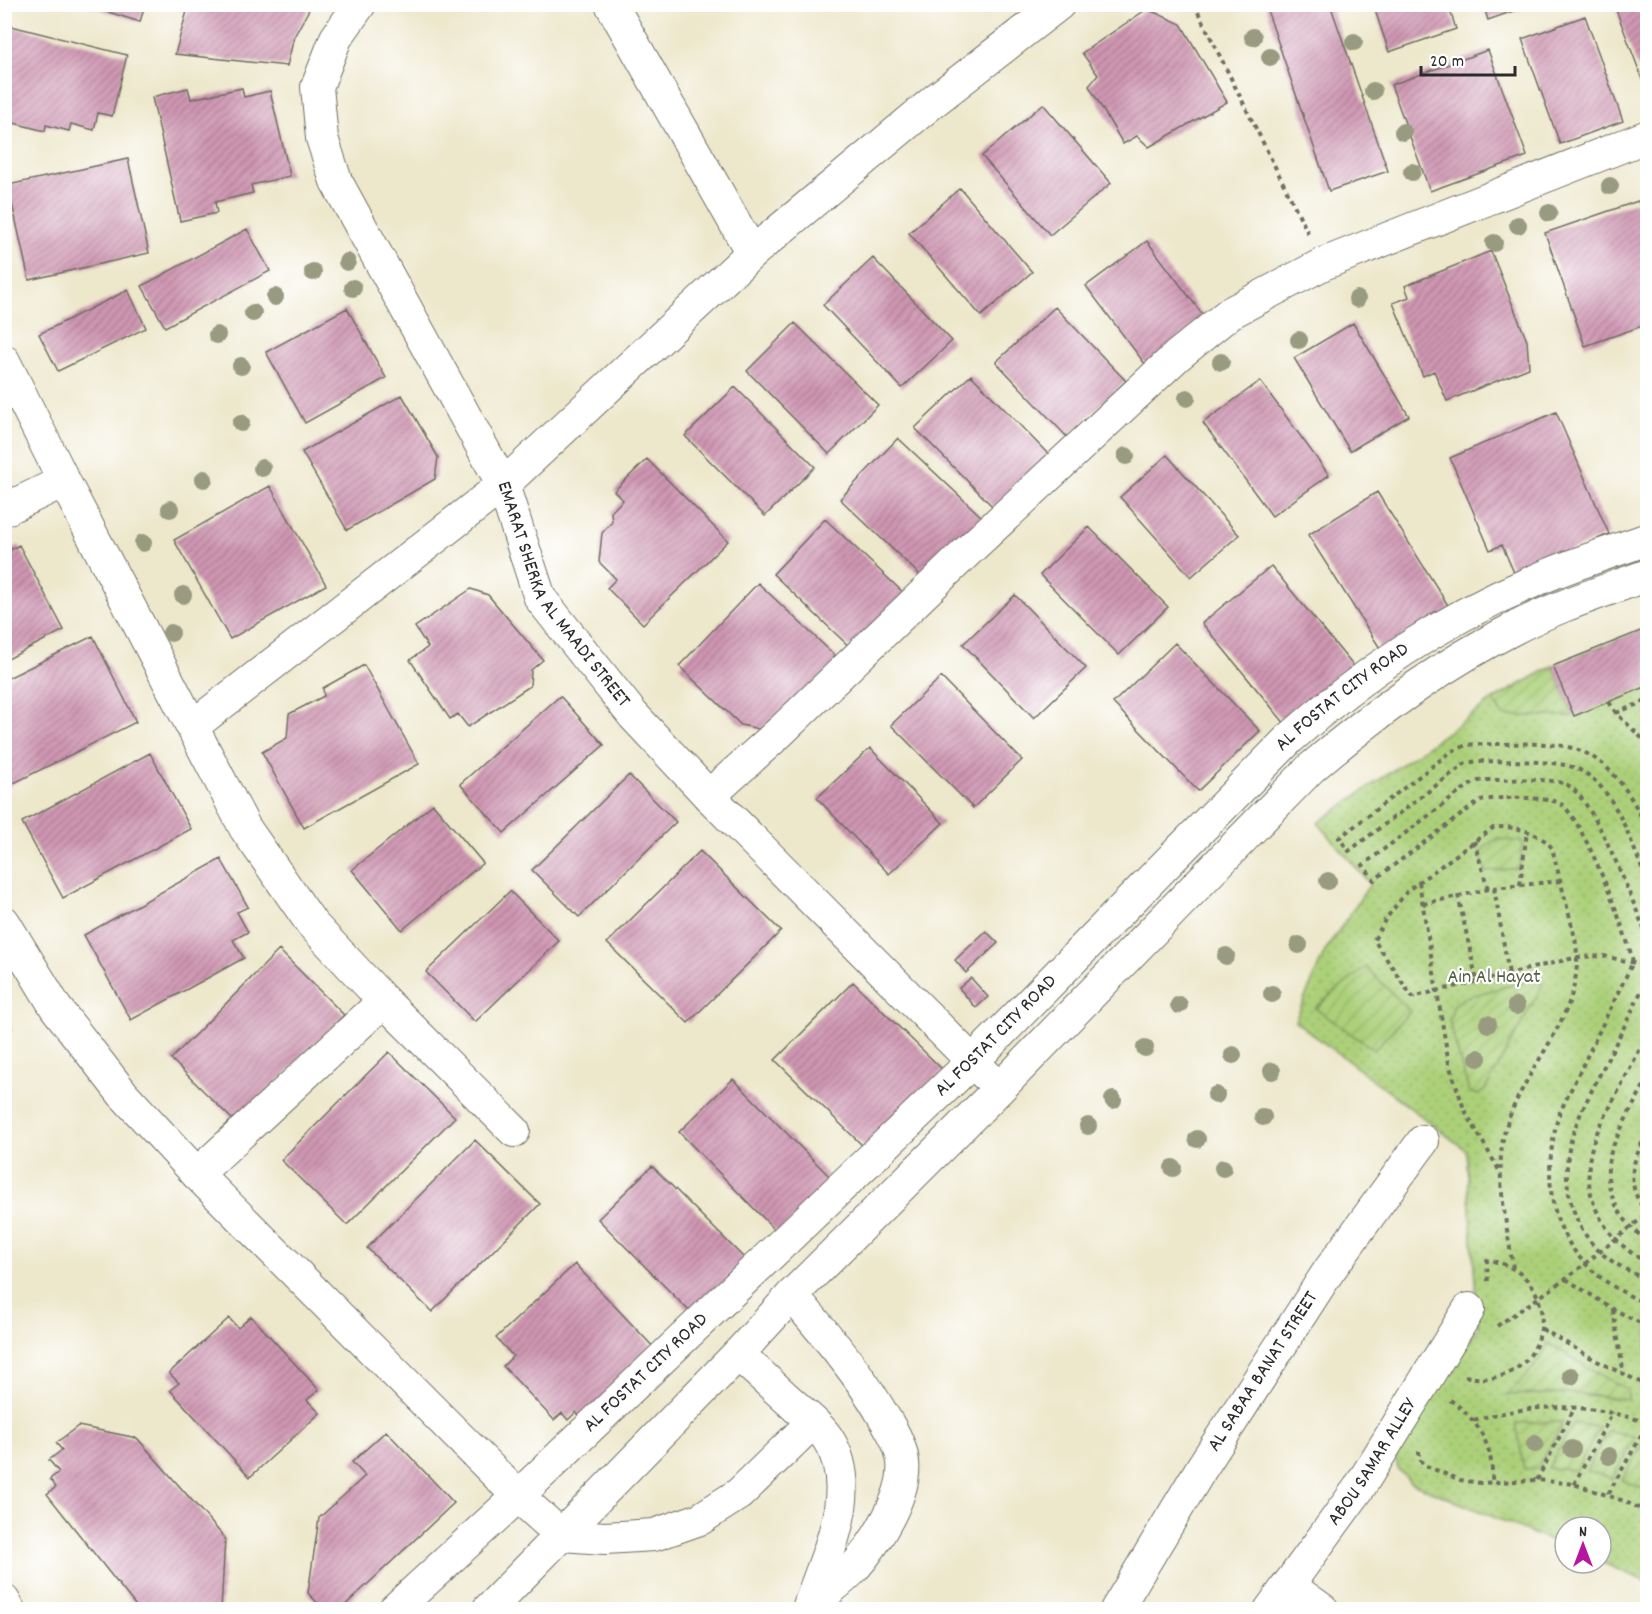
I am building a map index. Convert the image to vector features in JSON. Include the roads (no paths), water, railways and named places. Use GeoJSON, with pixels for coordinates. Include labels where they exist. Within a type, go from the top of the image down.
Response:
{"type":"FeatureCollection","features":[{"type":"Feature","properties":{"kind":"street","name":"EMARAT SHERKA AL MAADI STREET"},"geometry":{"type":"LineString","coordinates":[[360,4],[336,38],[317,87],[322,138],[336,181],[503,485],[540,598],[633,715],[999,1089]]}},
{"type":"Feature","properties":{"kind":"street"},"geometry":{"type":"LineString","coordinates":[[611,4],[752,253]]}},
{"type":"Feature","properties":{"kind":"street"},"geometry":{"type":"LineString","coordinates":[[193,726],[503,485],[752,253],[934,101],[1059,4]]}},
{"type":"Feature","properties":{"kind":"street"},"geometry":{"type":"LineString","coordinates":[[710,796],[780,732],[970,548],[1177,356],[1230,314],[1323,264],[1647,136]]}},
{"type":"Feature","properties":{"kind":"street"},"geometry":{"type":"LineString","coordinates":[[4,361],[64,481],[252,837],[312,924],[514,1131]]}},
{"type":"Feature","properties":{"kind":"street"},"geometry":{"type":"LineString","coordinates":[[4,510],[64,481]]}},
{"type":"Feature","properties":{"kind":"street","name":"AL FOSTAT CITY ROAD"},"geometry":{"type":"LineString","coordinates":[[394,1610],[518,1496],[972,1062],[1287,740],[1332,701],[1378,666],[1428,634],[1479,606],[1533,581],[1647,539]]}},
{"type":"Feature","properties":{"kind":"street","name":"AL FOSTAT CITY ROAD"},"geometry":{"type":"LineString","coordinates":[[488,1610],[738,1354],[792,1295],[999,1089],[1311,768],[1358,727],[1408,691],[1512,629],[1569,604],[1647,575]]}},
{"type":"Feature","properties":{"kind":"street"},"geometry":{"type":"LineString","coordinates":[[4,922],[56,1008],[123,1094],[197,1174],[518,1496],[561,1534],[605,1538],[654,1534],[700,1519],[740,1494],[813,1422]]}},
{"type":"Feature","properties":{"kind":"street"},"geometry":{"type":"LineString","coordinates":[[197,1174],[384,1000]]}},
{"type":"Feature","properties":{"kind":"street","name":"AL SABAA BANAT STREET"},"geometry":{"type":"LineString","coordinates":[[1116,1610],[1201,1469],[1328,1272],[1423,1141]]}},
{"type":"Feature","properties":{"kind":"street"},"geometry":{"type":"LineString","coordinates":[[792,1295],[849,1363],[875,1401],[900,1445],[904,1463],[902,1482],[889,1516],[872,1543],[853,1569],[808,1608]]}},
{"type":"Feature","properties":{"kind":"street","name":"ABOU SAMAR ALLEY"},"geometry":{"type":"LineString","coordinates":[[1279,1597],[1483,1312]]}},
{"type":"Feature","properties":{"kind":"street"},"geometry":{"type":"LineString","coordinates":[[738,1354],[813,1422],[827,1437],[836,1452],[842,1480],[841,1504],[836,1530],[808,1608]]}},
{"type":"Feature","properties":{"kind":"street"},"geometry":{"type":"LineString","coordinates":[[1279,1597],[1323,1610]]}},
{"type":"Feature","properties":{"kind":"street"},"geometry":{"type":"LineString","coordinates":[[4,1601],[9,1610]]}},
{"type":"Feature","properties":{"kind":"park label","name":"Ain Al Hayat"},"geometry":{"type":"Point","coordinates":[1494,978]}}]}
